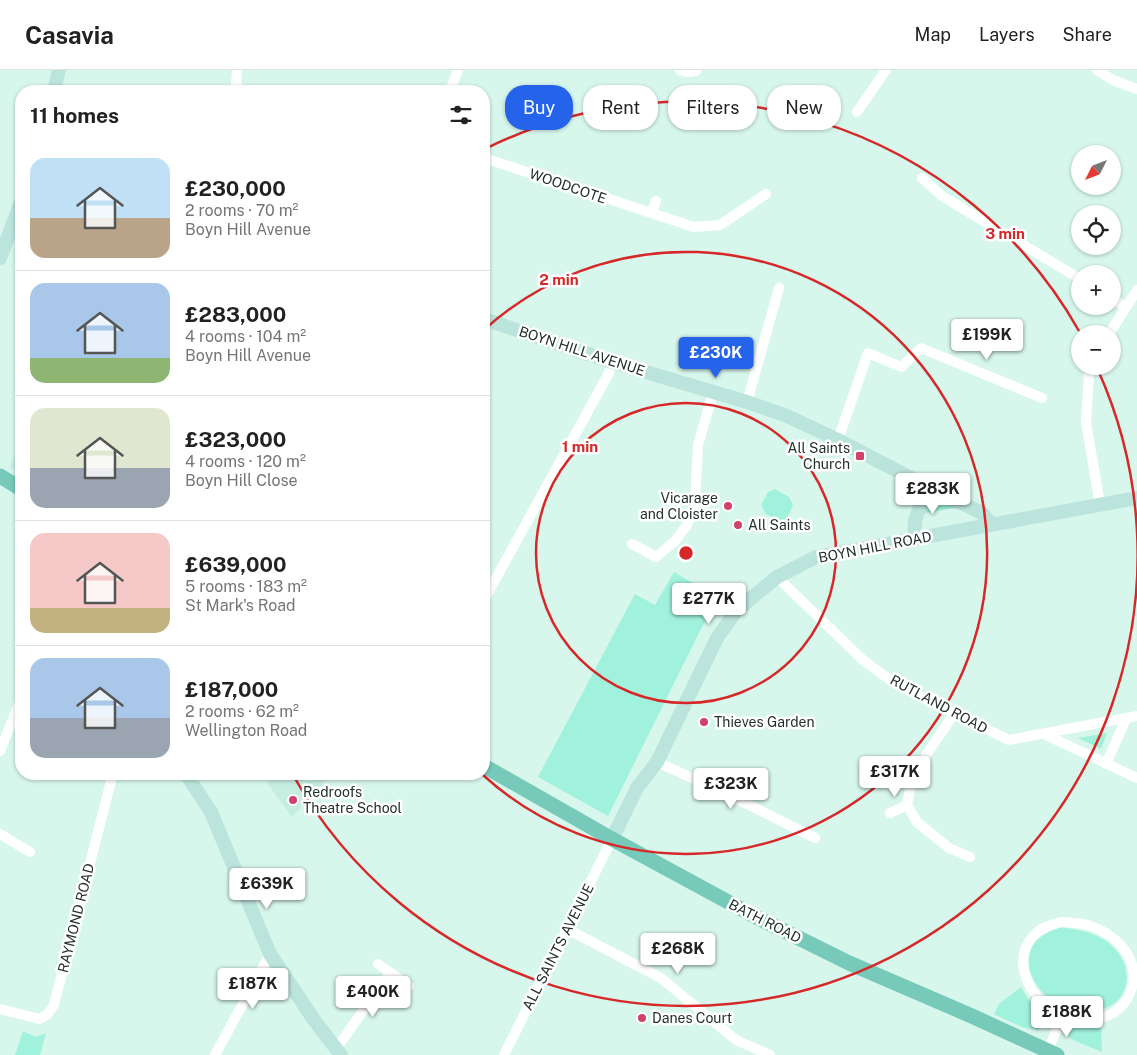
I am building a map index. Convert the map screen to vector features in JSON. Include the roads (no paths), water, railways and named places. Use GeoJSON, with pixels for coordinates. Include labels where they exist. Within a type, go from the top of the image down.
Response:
{"type":"FeatureCollection","features":[{"type":"Feature","properties":{"kind":"main road"},"geometry":{"type":"LineString","coordinates":[[0,476],[15,485]]}},
{"type":"Feature","properties":{"kind":"main road","name":"BATH ROAD"},"geometry":{"type":"LineString","coordinates":[[490,769],[612,839],[756,917],[849,963],[1052,1053]]}},
{"type":"Feature","properties":{"kind":"street"},"geometry":{"type":"LineString","coordinates":[[55,85],[59,70]]}},
{"type":"Feature","properties":{"kind":"street"},"geometry":{"type":"LineString","coordinates":[[237,70],[238,85]]}},
{"type":"Feature","properties":{"kind":"street"},"geometry":{"type":"LineString","coordinates":[[452,85],[458,70]]}},
{"type":"Feature","properties":{"kind":"street"},"geometry":{"type":"LineString","coordinates":[[680,70],[687,72],[696,71]]}},
{"type":"Feature","properties":{"kind":"street"},"geometry":{"type":"LineString","coordinates":[[857,112],[886,70]]}},
{"type":"Feature","properties":{"kind":"street"},"geometry":{"type":"LineString","coordinates":[[1097,70],[1113,80],[1137,89]]}},
{"type":"Feature","properties":{"kind":"street","name":"WOODCOTE"},"geometry":{"type":"LineString","coordinates":[[490,160],[694,227],[720,225],[766,194]]}},
{"type":"Feature","properties":{"kind":"street"},"geometry":{"type":"LineString","coordinates":[[922,178],[942,196],[1071,274]]}},
{"type":"Feature","properties":{"kind":"street"},"geometry":{"type":"LineString","coordinates":[[652,213],[656,201]]}},
{"type":"Feature","properties":{"kind":"street"},"geometry":{"type":"LineString","coordinates":[[0,258],[15,218]]}},
{"type":"Feature","properties":{"kind":"street"},"geometry":{"type":"LineString","coordinates":[[748,402],[779,288]]}},
{"type":"Feature","properties":{"kind":"street"},"geometry":{"type":"LineString","coordinates":[[1115,325],[1137,290]]}},
{"type":"Feature","properties":{"kind":"street"},"geometry":{"type":"LineString","coordinates":[[1121,304],[1126,307]]}},
{"type":"Feature","properties":{"kind":"street","name":"BOYN HILL AVENUE"},"geometry":{"type":"LineString","coordinates":[[490,321],[612,362],[748,402],[787,416],[982,512],[991,524]]}},
{"type":"Feature","properties":{"kind":"street"},"geometry":{"type":"LineString","coordinates":[[838,440],[868,353],[901,367],[921,348],[1042,398]]}},
{"type":"Feature","properties":{"kind":"street"},"geometry":{"type":"LineString","coordinates":[[490,589],[609,373],[612,362]]}},
{"type":"Feature","properties":{"kind":"street"},"geometry":{"type":"LineString","coordinates":[[1089,375],[1086,422],[1100,505]]}},
{"type":"Feature","properties":{"kind":"street"},"geometry":{"type":"LineString","coordinates":[[632,544],[656,558],[675,541],[687,524],[695,505],[698,444],[713,393]]}},
{"type":"Feature","properties":{"kind":"street"},"geometry":{"type":"LineString","coordinates":[[914,538],[915,520],[928,487]]}},
{"type":"Feature","properties":{"kind":"street","name":"BOYN HILL ROAD"},"geometry":{"type":"LineString","coordinates":[[612,839],[637,788],[656,762],[717,638],[737,610],[777,577],[816,557],[1137,498]]}},
{"type":"Feature","properties":{"kind":"street","name":"RUTLAND ROAD"},"geometry":{"type":"LineString","coordinates":[[777,577],[863,660],[897,684],[1009,740],[1132,717]]}},
{"type":"Feature","properties":{"kind":"street"},"geometry":{"type":"LineString","coordinates":[[0,751],[15,714]]}},
{"type":"Feature","properties":{"kind":"street"},"geometry":{"type":"LineString","coordinates":[[954,714],[928,752],[911,783],[907,805],[917,822],[949,848],[970,857]]}},
{"type":"Feature","properties":{"kind":"street"},"geometry":{"type":"LineString","coordinates":[[1106,764],[1132,717]]}},
{"type":"Feature","properties":{"kind":"street"},"geometry":{"type":"LineString","coordinates":[[1044,734],[1137,778]]}},
{"type":"Feature","properties":{"kind":"street"},"geometry":{"type":"LineString","coordinates":[[656,762],[729,795],[815,838]]}},
{"type":"Feature","properties":{"kind":"street","name":"RAYMOND ROAD"},"geometry":{"type":"LineString","coordinates":[[0,1009],[39,1019],[47,1015],[54,1005],[111,780]]}},
{"type":"Feature","properties":{"kind":"street"},"geometry":{"type":"LineString","coordinates":[[190,780],[211,812],[270,954],[339,1052],[390,973]]}},
{"type":"Feature","properties":{"kind":"street"},"geometry":{"type":"LineString","coordinates":[[890,813],[907,805]]}},
{"type":"Feature","properties":{"kind":"street"},"geometry":{"type":"LineString","coordinates":[[0,834],[30,852]]}},
{"type":"Feature","properties":{"kind":"street","name":"ALL SAINTS AVENUE"},"geometry":{"type":"LineString","coordinates":[[504,1055],[612,839]]}},
{"type":"Feature","properties":{"kind":"street"},"geometry":{"type":"LineString","coordinates":[[1061,922],[1088,926],[1102,932],[1126,950],[1133,963],[1133,985],[1130,995],[1112,1014],[1089,1019],[1062,1015],[1048,1007],[1029,985],[1023,969],[1025,949],[1030,939],[1041,930],[1061,922]]}},
{"type":"Feature","properties":{"kind":"street"},"geometry":{"type":"LineString","coordinates":[[567,929],[661,978],[736,1040],[770,1055]]}},
{"type":"Feature","properties":{"kind":"street"},"geometry":{"type":"LineString","coordinates":[[215,1055],[270,954]]}},
{"type":"Feature","properties":{"kind":"street"},"geometry":{"type":"LineString","coordinates":[[378,964],[409,986]]}},
{"type":"Feature","properties":{"kind":"street"},"geometry":{"type":"LineString","coordinates":[[1052,1053],[1062,1015]]}},
{"type":"Feature","properties":{"kind":"place","name":"All Saints Church"},"geometry":{"type":"Point","coordinates":[860,456]}},
{"type":"Feature","properties":{"kind":"place","name":"Vicarage and Cloister"},"geometry":{"type":"Point","coordinates":[728,506]}},
{"type":"Feature","properties":{"kind":"place","name":"All Saints"},"geometry":{"type":"Point","coordinates":[738,525]}},
{"type":"Feature","properties":{"kind":"place","name":"Thieves Garden"},"geometry":{"type":"Point","coordinates":[704,722]}},
{"type":"Feature","properties":{"kind":"place","name":"Redroofs Theatre School"},"geometry":{"type":"Point","coordinates":[293,800]}},
{"type":"Feature","properties":{"kind":"place","name":"Danes Court"},"geometry":{"type":"Point","coordinates":[642,1018]}}]}
